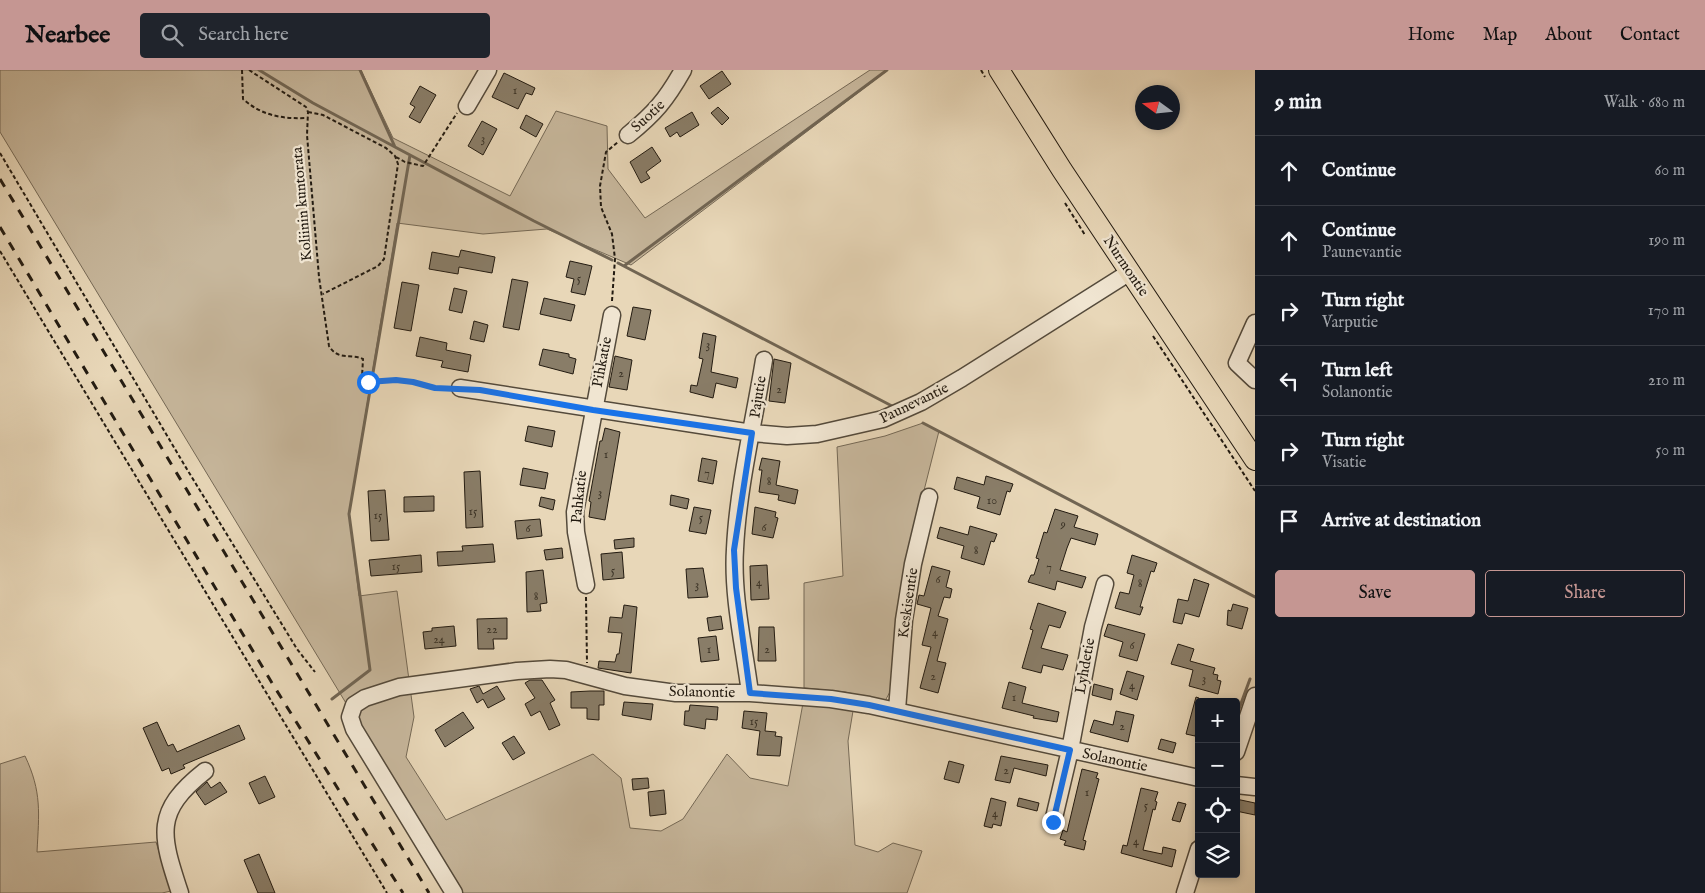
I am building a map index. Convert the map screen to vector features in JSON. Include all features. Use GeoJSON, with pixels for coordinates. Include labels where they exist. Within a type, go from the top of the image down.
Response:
{"type":"FeatureCollection","features":[{"type":"Feature","properties":{"kind":"main road","name":"Nurmontie"},"geometry":{"type":"LineString","coordinates":[[999,70],[1255,460]]}},
{"type":"Feature","properties":{"kind":"street"},"geometry":{"type":"LineString","coordinates":[[467,106],[488,70]]}},
{"type":"Feature","properties":{"kind":"street","name":"Suotie"},"geometry":{"type":"LineString","coordinates":[[628,134],[648,119],[667,98],[683,70]]}},
{"type":"Feature","properties":{"kind":"street","name":"Paunevantie"},"geometry":{"type":"LineString","coordinates":[[460,388],[752,433],[787,436],[817,434],[884,419],[921,402],[1130,272]]}},
{"type":"Feature","properties":{"kind":"street","name":"Pihkatie"},"geometry":{"type":"LineString","coordinates":[[593,410],[612,315]]}},
{"type":"Feature","properties":{"kind":"street"},"geometry":{"type":"LineString","coordinates":[[1255,323],[1237,362],[1255,380]]}},
{"type":"Feature","properties":{"kind":"street","name":"Pajutie"},"geometry":{"type":"LineString","coordinates":[[750,693],[736,588],[734,550],[764,360]]}},
{"type":"Feature","properties":{"kind":"street","name":"Pahkatie"},"geometry":{"type":"LineString","coordinates":[[586,585],[576,532],[575,512],[593,410]]}},
{"type":"Feature","properties":{"kind":"street","name":"Keskisentie"},"geometry":{"type":"LineString","coordinates":[[897,710],[906,611],[913,564],[929,497]]}},
{"type":"Feature","properties":{"kind":"street","name":"Lyhdetie"},"geometry":{"type":"LineString","coordinates":[[1053,822],[1070,750],[1093,627],[1105,584]]}},
{"type":"Feature","properties":{"kind":"street","name":"Solanontie"},"geometry":{"type":"LineString","coordinates":[[454,893],[354,729],[350,717],[354,704],[365,698],[399,686],[517,670],[566,670],[625,686],[676,693],[750,693],[831,699],[897,710],[1195,777]]}},
{"type":"Feature","properties":{"kind":"street"},"geometry":{"type":"LineString","coordinates":[[1239,743],[1255,696]]}},
{"type":"Feature","properties":{"kind":"street"},"geometry":{"type":"LineString","coordinates":[[180,893],[168,856],[165,834],[168,814],[183,788],[205,771]]}},
{"type":"Feature","properties":{"kind":"street"},"geometry":{"type":"LineString","coordinates":[[1240,785],[1255,787]]}},
{"type":"Feature","properties":{"kind":"street"},"geometry":{"type":"LineString","coordinates":[[1185,893],[1195,862]]}},
{"type":"Feature","properties":{"kind":"path"},"geometry":{"type":"LineString","coordinates":[[242,70],[244,99],[251,106],[275,117],[307,118]]}},
{"type":"Feature","properties":{"kind":"path"},"geometry":{"type":"LineString","coordinates":[[249,70],[306,107],[308,112],[323,115],[386,148],[394,156],[411,164],[424,166],[457,114],[467,106]]}},
{"type":"Feature","properties":{"kind":"path","name":"Koliinin kuntorata"},"geometry":{"type":"LineString","coordinates":[[308,112],[318,267],[329,346],[333,353],[338,356],[359,357],[365,363],[362,377],[368,382],[396,380],[435,388],[460,388]]}},
{"type":"Feature","properties":{"kind":"path"},"geometry":{"type":"LineString","coordinates":[[612,315],[615,259],[612,234],[601,207],[600,186],[606,152],[628,134]]}},
{"type":"Feature","properties":{"kind":"path"},"geometry":{"type":"LineString","coordinates":[[0,153],[185,466],[297,649],[315,672]]}},
{"type":"Feature","properties":{"kind":"path"},"geometry":{"type":"LineString","coordinates":[[323,294],[378,266],[384,259],[398,180],[398,164],[394,156]]}},
{"type":"Feature","properties":{"kind":"path"},"geometry":{"type":"LineString","coordinates":[[0,251],[387,893]]}},
{"type":"Feature","properties":{"kind":"path"},"geometry":{"type":"LineString","coordinates":[[586,585],[588,624],[586,675]]}},
{"type":"Feature","properties":{"kind":"shaded area"},"geometry":{"type":"Polygon","coordinates":[[[0,70],[361,70],[393,138],[510,196],[556,111],[607,126],[608,169],[645,218],[870,70],[888,70],[631,265],[547,229],[483,234],[397,223],[349,514],[359,596],[397,591],[414,717],[406,757],[446,820],[593,754],[621,778],[630,828],[661,831],[683,819],[727,754],[750,778],[788,786],[803,703],[827,705],[853,711],[848,741],[855,845],[878,852],[893,843],[922,851],[907,893],[461,893],[0,132],[0,70]]]}},
{"type":"Feature","properties":{"kind":"shaded area"},"geometry":{"type":"Polygon","coordinates":[[[923,423],[939,431],[908,554],[891,690],[885,701],[845,692],[804,688],[804,583],[843,576],[837,447],[885,436],[923,423]]]}},
{"type":"Feature","properties":{"kind":"shaded area"},"geometry":{"type":"Polygon","coordinates":[[[25,756],[37,792],[39,814],[37,852],[156,842],[171,891],[162,893],[0,893],[0,764],[25,756]]]}},
{"type":"Feature","properties":{"kind":"building"},"geometry":{"type":"Polygon","coordinates":[[[722,71],[731,84],[709,99],[700,86],[722,71]]]}},
{"type":"Feature","properties":{"kind":"building"},"geometry":{"type":"Polygon","coordinates":[[[504,73],[535,88],[532,95],[526,93],[518,109],[492,97],[504,73]]]}},
{"type":"Feature","properties":{"kind":"building"},"geometry":{"type":"Polygon","coordinates":[[[420,86],[436,95],[420,123],[409,117],[415,107],[410,104],[420,86]]]}},
{"type":"Feature","properties":{"kind":"building"},"geometry":{"type":"Polygon","coordinates":[[[718,107],[729,118],[722,125],[711,113],[718,107]]]}},
{"type":"Feature","properties":{"kind":"building"},"geometry":{"type":"Polygon","coordinates":[[[692,112],[699,125],[680,137],[677,132],[670,137],[665,128],[692,112]]]}},
{"type":"Feature","properties":{"kind":"building"},"geometry":{"type":"Polygon","coordinates":[[[526,115],[543,124],[536,137],[520,128],[526,115]]]}},
{"type":"Feature","properties":{"kind":"building"},"geometry":{"type":"Polygon","coordinates":[[[482,121],[497,129],[483,155],[468,146],[482,121]]]}},
{"type":"Feature","properties":{"kind":"building"},"geometry":{"type":"Polygon","coordinates":[[[652,147],[661,161],[646,172],[650,178],[641,183],[630,162],[652,147]]]}},
{"type":"Feature","properties":{"kind":"building"},"geometry":{"type":"Polygon","coordinates":[[[461,250],[495,257],[492,273],[459,267],[458,274],[429,269],[432,252],[459,257],[461,250]]]}},
{"type":"Feature","properties":{"kind":"building"},"geometry":{"type":"Polygon","coordinates":[[[570,261],[592,266],[585,295],[571,292],[574,279],[566,277],[570,261]]]}},
{"type":"Feature","properties":{"kind":"building"},"geometry":{"type":"Polygon","coordinates":[[[512,279],[528,282],[519,330],[503,327],[512,279]]]}},
{"type":"Feature","properties":{"kind":"building"},"geometry":{"type":"Polygon","coordinates":[[[402,282],[419,285],[411,331],[394,328],[402,282]]]}},
{"type":"Feature","properties":{"kind":"building"},"geometry":{"type":"Polygon","coordinates":[[[454,288],[467,291],[462,313],[449,310],[454,288]]]}},
{"type":"Feature","properties":{"kind":"building"},"geometry":{"type":"Polygon","coordinates":[[[544,298],[575,305],[571,321],[540,314],[544,298]]]}},
{"type":"Feature","properties":{"kind":"building"},"geometry":{"type":"Polygon","coordinates":[[[633,307],[651,310],[645,340],[627,336],[633,307]]]}},
{"type":"Feature","properties":{"kind":"building"},"geometry":{"type":"Polygon","coordinates":[[[474,321],[488,325],[484,342],[470,339],[474,321]]]}},
{"type":"Feature","properties":{"kind":"building"},"geometry":{"type":"Polygon","coordinates":[[[703,333],[716,336],[711,372],[738,378],[736,388],[716,383],[713,398],[690,392],[691,385],[697,386],[703,359],[699,358],[703,333]]]}},
{"type":"Feature","properties":{"kind":"building"},"geometry":{"type":"Polygon","coordinates":[[[420,337],[447,343],[446,350],[471,355],[468,372],[441,367],[443,361],[416,356],[420,337]]]}},
{"type":"Feature","properties":{"kind":"building"},"geometry":{"type":"Polygon","coordinates":[[[543,349],[569,354],[569,357],[576,359],[573,374],[539,365],[543,349]]]}},
{"type":"Feature","properties":{"kind":"building"},"geometry":{"type":"Polygon","coordinates":[[[615,356],[632,360],[627,390],[609,387],[615,356]]]}},
{"type":"Feature","properties":{"kind":"building"},"geometry":{"type":"Polygon","coordinates":[[[774,359],[791,363],[785,403],[769,401],[774,359]]]}},
{"type":"Feature","properties":{"kind":"building"},"geometry":{"type":"Polygon","coordinates":[[[528,426],[555,431],[552,447],[525,441],[528,426]]]}},
{"type":"Feature","properties":{"kind":"building"},"geometry":{"type":"Polygon","coordinates":[[[605,428],[620,432],[605,520],[589,517],[591,502],[589,501],[600,441],[602,441],[605,428]]]}},
{"type":"Feature","properties":{"kind":"building"},"geometry":{"type":"Polygon","coordinates":[[[702,458],[717,461],[713,484],[698,481],[702,458]]]}},
{"type":"Feature","properties":{"kind":"building"},"geometry":{"type":"Polygon","coordinates":[[[762,458],[780,461],[776,485],[798,490],[795,504],[778,500],[779,495],[759,492],[762,470],[759,470],[762,458]]]}},
{"type":"Feature","properties":{"kind":"building"},"geometry":{"type":"Polygon","coordinates":[[[523,468],[548,473],[545,489],[520,485],[523,468]]]}},
{"type":"Feature","properties":{"kind":"building"},"geometry":{"type":"Polygon","coordinates":[[[480,471],[483,527],[466,528],[464,472],[480,471]]]}},
{"type":"Feature","properties":{"kind":"building"},"geometry":{"type":"Polygon","coordinates":[[[986,476],[1013,484],[1010,492],[1007,491],[1000,515],[977,508],[980,497],[954,489],[957,477],[984,485],[986,476]]]}},
{"type":"Feature","properties":{"kind":"building"},"geometry":{"type":"Polygon","coordinates":[[[385,490],[389,540],[371,541],[368,491],[385,490]]]}},
{"type":"Feature","properties":{"kind":"building"},"geometry":{"type":"Polygon","coordinates":[[[671,495],[689,499],[687,509],[670,505],[671,495]]]}},
{"type":"Feature","properties":{"kind":"building"},"geometry":{"type":"Polygon","coordinates":[[[434,496],[434,511],[404,512],[404,497],[434,496]]]}},
{"type":"Feature","properties":{"kind":"building"},"geometry":{"type":"Polygon","coordinates":[[[541,497],[555,500],[553,510],[539,506],[541,497]]]}},
{"type":"Feature","properties":{"kind":"building"},"geometry":{"type":"Polygon","coordinates":[[[694,507],[711,510],[706,534],[689,531],[694,507]]]}},
{"type":"Feature","properties":{"kind":"building"},"geometry":{"type":"Polygon","coordinates":[[[755,507],[776,512],[775,517],[778,518],[773,538],[752,534],[755,507]]]}},
{"type":"Feature","properties":{"kind":"building"},"geometry":{"type":"Polygon","coordinates":[[[1055,509],[1078,516],[1074,527],[1098,534],[1095,545],[1071,538],[1060,570],[1086,577],[1082,588],[1057,581],[1055,590],[1028,582],[1031,575],[1034,575],[1039,559],[1036,558],[1044,532],[1047,533],[1055,509]]]}},
{"type":"Feature","properties":{"kind":"building"},"geometry":{"type":"Polygon","coordinates":[[[540,519],[542,536],[517,539],[515,521],[540,519]]]}},
{"type":"Feature","properties":{"kind":"building"},"geometry":{"type":"Polygon","coordinates":[[[970,526],[997,534],[994,542],[991,541],[984,565],[961,558],[964,546],[937,538],[940,527],[968,535],[970,526]]]}},
{"type":"Feature","properties":{"kind":"building"},"geometry":{"type":"Polygon","coordinates":[[[634,538],[634,547],[615,549],[614,540],[634,538]]]}},
{"type":"Feature","properties":{"kind":"building"},"geometry":{"type":"Polygon","coordinates":[[[493,544],[495,562],[438,566],[437,552],[463,551],[462,546],[493,544]]]}},
{"type":"Feature","properties":{"kind":"building"},"geometry":{"type":"Polygon","coordinates":[[[562,548],[563,558],[546,560],[544,550],[562,548]]]}},
{"type":"Feature","properties":{"kind":"building"},"geometry":{"type":"Polygon","coordinates":[[[622,552],[624,578],[603,580],[601,554],[622,552]]]}},
{"type":"Feature","properties":{"kind":"building"},"geometry":{"type":"Polygon","coordinates":[[[421,555],[422,572],[371,576],[369,560],[421,555]]]}},
{"type":"Feature","properties":{"kind":"building"},"geometry":{"type":"Polygon","coordinates":[[[1132,555],[1157,563],[1154,572],[1151,571],[1140,607],[1143,607],[1140,615],[1115,608],[1120,592],[1129,594],[1134,575],[1127,573],[1132,555]]]}},
{"type":"Feature","properties":{"kind":"building"},"geometry":{"type":"Polygon","coordinates":[[[767,565],[769,599],[751,600],[750,566],[767,565]]]}},
{"type":"Feature","properties":{"kind":"building"},"geometry":{"type":"Polygon","coordinates":[[[932,566],[950,571],[946,587],[952,589],[950,598],[944,597],[938,616],[948,619],[937,661],[946,663],[938,693],[920,688],[931,647],[922,645],[931,608],[917,604],[919,595],[924,596],[932,566]]]}},
{"type":"Feature","properties":{"kind":"building"},"geometry":{"type":"Polygon","coordinates":[[[703,568],[708,597],[688,598],[686,569],[703,568]]]}},
{"type":"Feature","properties":{"kind":"building"},"geometry":{"type":"Polygon","coordinates":[[[543,570],[547,603],[540,604],[541,611],[527,612],[526,572],[543,570]]]}},
{"type":"Feature","properties":{"kind":"building"},"geometry":{"type":"Polygon","coordinates":[[[1194,579],[1209,584],[1199,617],[1185,613],[1182,624],[1173,622],[1178,599],[1188,601],[1194,579]]]}},
{"type":"Feature","properties":{"kind":"building"},"geometry":{"type":"Polygon","coordinates":[[[1038,603],[1066,612],[1060,628],[1049,625],[1041,648],[1068,655],[1063,670],[1043,665],[1041,673],[1022,668],[1033,630],[1030,629],[1038,603]]]}},
{"type":"Feature","properties":{"kind":"building"},"geometry":{"type":"Polygon","coordinates":[[[1233,604],[1248,608],[1242,629],[1227,625],[1228,610],[1231,611],[1233,604]]]}},
{"type":"Feature","properties":{"kind":"building"},"geometry":{"type":"Polygon","coordinates":[[[624,605],[637,607],[631,673],[598,668],[599,661],[615,662],[617,654],[619,654],[622,633],[608,632],[610,617],[622,618],[624,605]]]}},
{"type":"Feature","properties":{"kind":"building"},"geometry":{"type":"Polygon","coordinates":[[[721,616],[723,629],[709,631],[707,618],[721,616]]]}},
{"type":"Feature","properties":{"kind":"building"},"geometry":{"type":"Polygon","coordinates":[[[507,618],[507,639],[493,639],[494,649],[478,649],[477,619],[507,618]]]}},
{"type":"Feature","properties":{"kind":"building"},"geometry":{"type":"Polygon","coordinates":[[[1108,624],[1145,634],[1137,661],[1119,656],[1123,642],[1104,636],[1108,624]]]}},
{"type":"Feature","properties":{"kind":"building"},"geometry":{"type":"Polygon","coordinates":[[[454,626],[456,646],[425,649],[423,632],[432,631],[432,628],[454,626]]]}},
{"type":"Feature","properties":{"kind":"building"},"geometry":{"type":"Polygon","coordinates":[[[759,627],[774,627],[776,661],[758,661],[759,627]]]}},
{"type":"Feature","properties":{"kind":"building"},"geometry":{"type":"Polygon","coordinates":[[[716,636],[719,660],[701,662],[698,638],[716,636]]]}},
{"type":"Feature","properties":{"kind":"building"},"geometry":{"type":"Polygon","coordinates":[[[1178,644],[1194,649],[1190,661],[1215,668],[1213,674],[1218,675],[1217,680],[1221,681],[1218,694],[1189,686],[1193,670],[1171,664],[1178,644]]]}},
{"type":"Feature","properties":{"kind":"building"},"geometry":{"type":"Polygon","coordinates":[[[1127,671],[1144,676],[1137,700],[1120,694],[1127,671]]]}},
{"type":"Feature","properties":{"kind":"building"},"geometry":{"type":"Polygon","coordinates":[[[530,680],[542,680],[555,700],[550,703],[560,725],[549,730],[540,711],[531,716],[525,704],[535,698],[525,683],[530,680]]]}},
{"type":"Feature","properties":{"kind":"building"},"geometry":{"type":"Polygon","coordinates":[[[1009,682],[1026,687],[1022,703],[1059,712],[1057,722],[1033,718],[1034,716],[1002,708],[1009,682]]]}},
{"type":"Feature","properties":{"kind":"building"},"geometry":{"type":"Polygon","coordinates":[[[1094,684],[1113,689],[1111,700],[1092,695],[1094,684]]]}},
{"type":"Feature","properties":{"kind":"building"},"geometry":{"type":"Polygon","coordinates":[[[479,686],[483,694],[497,686],[505,699],[488,708],[483,699],[477,703],[470,689],[479,686]]]}},
{"type":"Feature","properties":{"kind":"building"},"geometry":{"type":"Polygon","coordinates":[[[604,691],[604,705],[599,705],[599,720],[587,719],[587,708],[571,708],[571,692],[604,691]]]}},
{"type":"Feature","properties":{"kind":"building"},"geometry":{"type":"Polygon","coordinates":[[[1195,701],[1195,736],[1186,734],[1195,701]]]}},
{"type":"Feature","properties":{"kind":"building"},"geometry":{"type":"Polygon","coordinates":[[[624,702],[653,704],[651,720],[622,715],[624,702]]]}},
{"type":"Feature","properties":{"kind":"building"},"geometry":{"type":"Polygon","coordinates":[[[690,705],[718,707],[717,720],[706,719],[705,729],[684,725],[685,711],[689,711],[690,705]]]}},
{"type":"Feature","properties":{"kind":"building"},"geometry":{"type":"Polygon","coordinates":[[[744,711],[767,713],[765,731],[776,732],[775,736],[782,737],[780,756],[757,755],[760,731],[742,728],[744,711]]]}},
{"type":"Feature","properties":{"kind":"building"},"geometry":{"type":"Polygon","coordinates":[[[1116,711],[1134,715],[1128,742],[1090,732],[1094,720],[1113,725],[1116,711]]]}},
{"type":"Feature","properties":{"kind":"building"},"geometry":{"type":"Polygon","coordinates":[[[463,712],[474,728],[445,747],[435,730],[463,712]]]}},
{"type":"Feature","properties":{"kind":"building"},"geometry":{"type":"Polygon","coordinates":[[[157,722],[168,746],[173,744],[177,752],[239,725],[245,739],[183,765],[185,768],[171,774],[169,768],[162,771],[143,728],[157,722]]]}},
{"type":"Feature","properties":{"kind":"building"},"geometry":{"type":"Polygon","coordinates":[[[514,736],[525,753],[513,760],[502,743],[514,736]]]}},
{"type":"Feature","properties":{"kind":"building"},"geometry":{"type":"Polygon","coordinates":[[[1161,739],[1176,743],[1173,753],[1158,749],[1161,739]]]}},
{"type":"Feature","properties":{"kind":"building"},"geometry":{"type":"Polygon","coordinates":[[[1001,756],[1048,765],[1046,776],[1014,768],[1010,783],[995,780],[1001,756]]]}},
{"type":"Feature","properties":{"kind":"building"},"geometry":{"type":"Polygon","coordinates":[[[949,761],[964,765],[959,783],[944,779],[949,761]]]}},
{"type":"Feature","properties":{"kind":"building"},"geometry":{"type":"Polygon","coordinates":[[[1082,769],[1098,773],[1096,778],[1099,779],[1083,840],[1086,841],[1084,850],[1064,845],[1066,841],[1060,839],[1063,830],[1067,832],[1082,769]]]}},
{"type":"Feature","properties":{"kind":"building"},"geometry":{"type":"Polygon","coordinates":[[[265,776],[275,797],[259,804],[249,783],[265,776]]]}},
{"type":"Feature","properties":{"kind":"building"},"geometry":{"type":"Polygon","coordinates":[[[648,778],[649,788],[633,790],[632,779],[648,778]]]}},
{"type":"Feature","properties":{"kind":"building"},"geometry":{"type":"Polygon","coordinates":[[[207,782],[211,788],[220,782],[227,792],[205,805],[196,792],[207,782]]]}},
{"type":"Feature","properties":{"kind":"building"},"geometry":{"type":"Polygon","coordinates":[[[1141,788],[1158,792],[1155,810],[1153,809],[1143,850],[1162,854],[1163,847],[1176,850],[1172,867],[1121,853],[1123,845],[1127,846],[1141,788]]]}},
{"type":"Feature","properties":{"kind":"building"},"geometry":{"type":"Polygon","coordinates":[[[664,790],[666,814],[650,816],[648,792],[664,790]]]}},
{"type":"Feature","properties":{"kind":"building"},"geometry":{"type":"Polygon","coordinates":[[[991,798],[1006,802],[1001,826],[993,824],[992,828],[984,826],[991,798]]]}},
{"type":"Feature","properties":{"kind":"building"},"geometry":{"type":"Polygon","coordinates":[[[1019,798],[1039,803],[1037,811],[1017,806],[1019,798]]]}},
{"type":"Feature","properties":{"kind":"building"},"geometry":{"type":"Polygon","coordinates":[[[1240,800],[1255,803],[1255,815],[1240,812],[1240,800]]]}},
{"type":"Feature","properties":{"kind":"building"},"geometry":{"type":"Polygon","coordinates":[[[1178,802],[1186,804],[1180,822],[1172,820],[1178,802]]]}},
{"type":"Feature","properties":{"kind":"building"},"geometry":{"type":"Polygon","coordinates":[[[259,854],[275,893],[258,893],[244,860],[259,854]]]}},
{"type":"Feature","properties":{"kind":"waterway"},"geometry":{"type":"LineString","coordinates":[[259,70],[313,103],[395,147]]}},
{"type":"Feature","properties":{"kind":"waterway"},"geometry":{"type":"LineString","coordinates":[[360,70],[395,147],[612,260]]}},
{"type":"Feature","properties":{"kind":"waterway"},"geometry":{"type":"LineString","coordinates":[[624,266],[887,70]]}},
{"type":"Feature","properties":{"kind":"waterway"},"geometry":{"type":"LineString","coordinates":[[332,699],[370,670],[349,514],[410,155]]}},
{"type":"Feature","properties":{"kind":"waterway"},"geometry":{"type":"LineString","coordinates":[[618,263],[892,406]]}},
{"type":"Feature","properties":{"kind":"waterway"},"geometry":{"type":"LineString","coordinates":[[923,423],[1255,597]]}},
{"type":"Feature","properties":{"kind":"waterway"},"geometry":{"type":"LineString","coordinates":[[1240,706],[1250,679]]}},
{"type":"Feature","properties":{"kind":"railway"},"geometry":{"type":"LineString","coordinates":[[0,179],[429,893]]}},
{"type":"Feature","properties":{"kind":"railway"},"geometry":{"type":"LineString","coordinates":[[0,227],[272,683],[403,893]]}},
{"type":"Feature","properties":{"kind":"route"},"geometry":{"type":"LineString","coordinates":[[368,382],[376,383],[396,380],[435,388],[480,390],[593,410],[752,433],[738,514],[734,550],[736,588],[750,693],[831,699],[869,705],[1070,750],[1053,822]]}}]}
